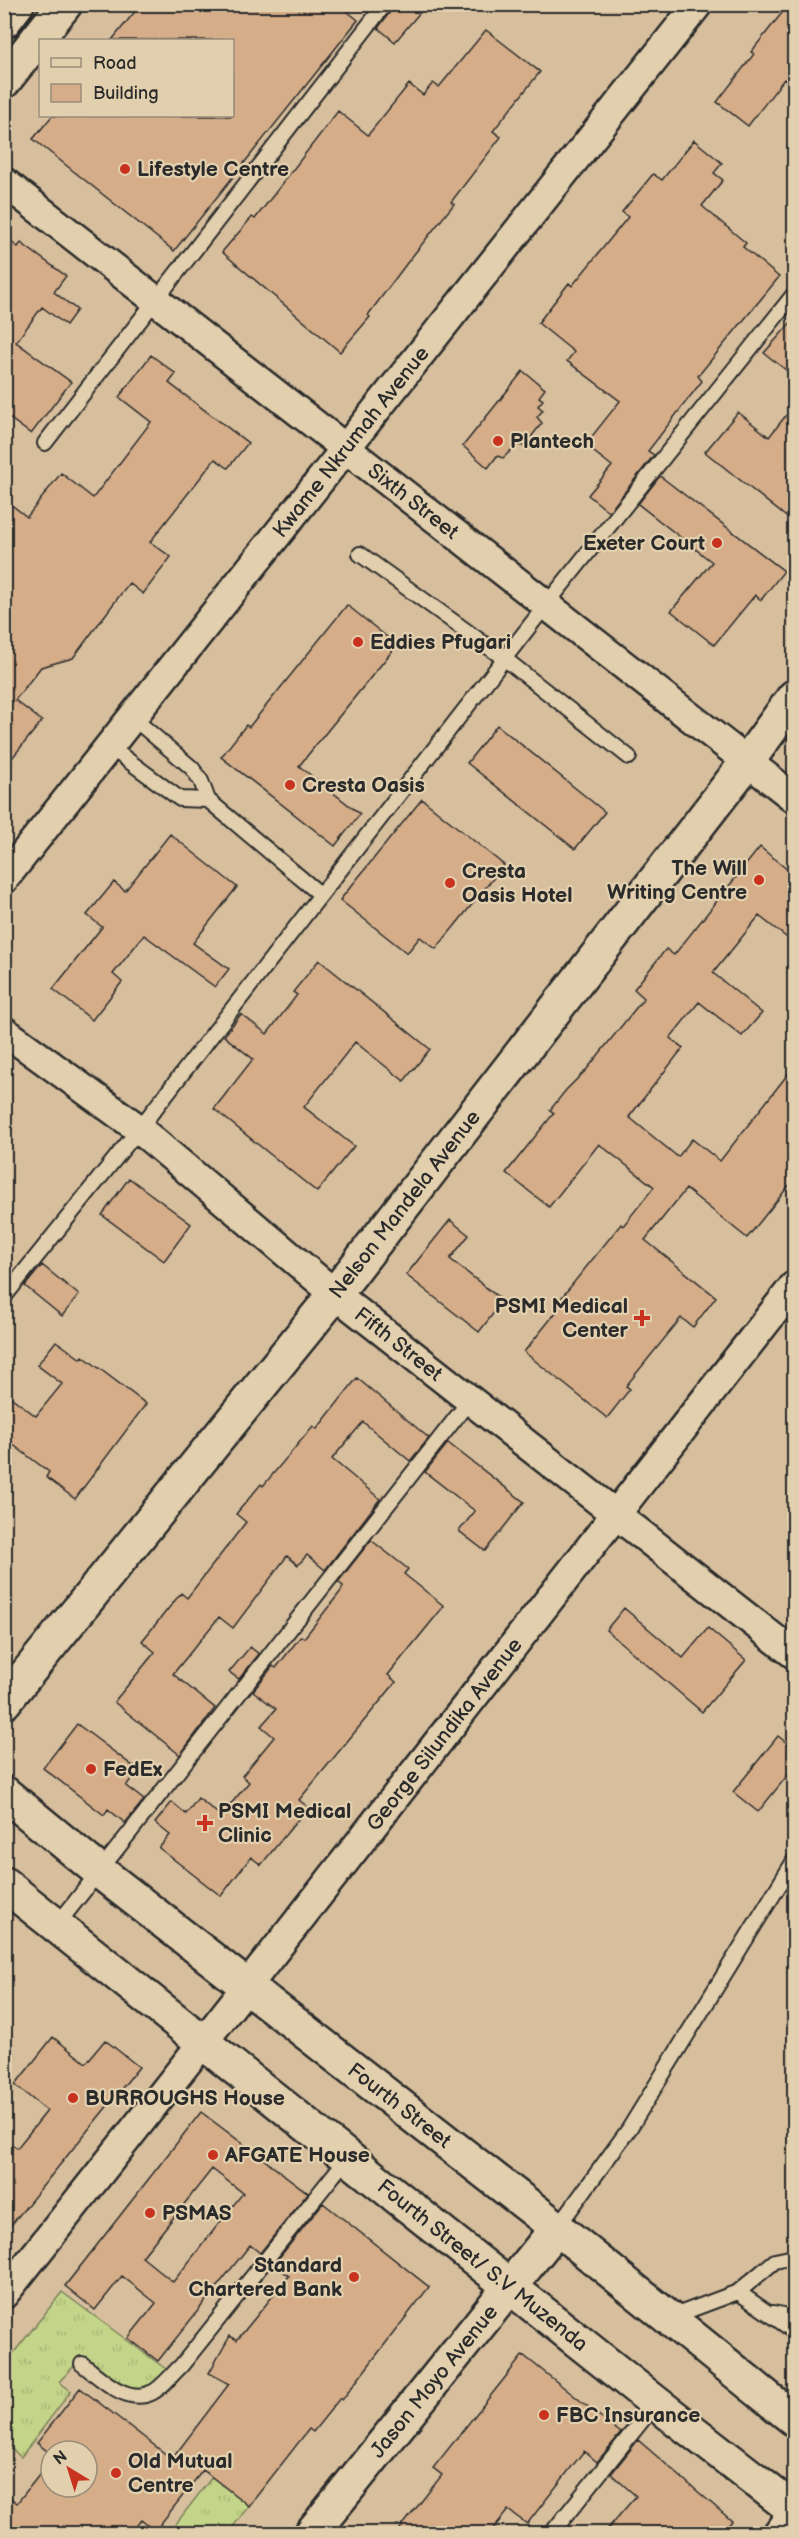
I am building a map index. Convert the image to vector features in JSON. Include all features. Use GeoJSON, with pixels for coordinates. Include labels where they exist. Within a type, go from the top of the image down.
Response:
{"type":"FeatureCollection","features":[{"type":"Feature","properties":{"kind":"main road"},"geometry":{"type":"LineString","coordinates":[[4,21],[17,4]]}},
{"type":"Feature","properties":{"kind":"main road"},"geometry":{"type":"LineString","coordinates":[[4,81],[65,4]]}},
{"type":"Feature","properties":{"kind":"main road","name":"Nelson Mandela Avenue"},"geometry":{"type":"LineString","coordinates":[[4,1702],[335,1294],[795,697]]}},
{"type":"Feature","properties":{"kind":"main road","name":"Fourth Street"},"geometry":{"type":"LineString","coordinates":[[4,1792],[99,1871],[557,2228],[666,2318],[795,2419]]}},
{"type":"Feature","properties":{"kind":"main road","name":"Fourth Street/ S.V Muzenda"},"geometry":{"type":"LineString","coordinates":[[4,1884],[512,2286],[656,2403],[795,2510]]}},
{"type":"Feature","properties":{"kind":"main road","name":"Jason Moyo Avenue"},"geometry":{"type":"LineString","coordinates":[[311,2534],[557,2228]]}},
{"type":"Feature","properties":{"kind":"street","name":"Kwame Nkrumah Avenue"},"geometry":{"type":"LineString","coordinates":[[4,879],[698,4]]}},
{"type":"Feature","properties":{"kind":"street","name":"Sixth Street"},"geometry":{"type":"LineString","coordinates":[[4,182],[795,798]]}},
{"type":"Feature","properties":{"kind":"street","name":"Fifth Street"},"geometry":{"type":"LineString","coordinates":[[4,1031],[139,1129],[335,1294],[795,1654]]}},
{"type":"Feature","properties":{"kind":"street","name":"George Silundika Avenue"},"geometry":{"type":"LineString","coordinates":[[4,2295],[248,1988],[615,1513],[795,1286]]}},
{"type":"Feature","properties":{"kind":"street"},"geometry":{"type":"LineString","coordinates":[[777,2534],[795,2510]]}},
{"type":"Feature","properties":{"kind":"lane"},"geometry":{"type":"LineString","coordinates":[[45,443],[385,4]]}},
{"type":"Feature","properties":{"kind":"lane"},"geometry":{"type":"LineString","coordinates":[[4,1297],[139,1129],[546,605],[795,294]]}},
{"type":"Feature","properties":{"kind":"lane"},"geometry":{"type":"LineString","coordinates":[[360,554],[505,659],[629,757]]}},
{"type":"Feature","properties":{"kind":"lane"},"geometry":{"type":"LineString","coordinates":[[133,718],[192,768],[201,781],[208,800],[321,895]]}},
{"type":"Feature","properties":{"kind":"lane"},"geometry":{"type":"LineString","coordinates":[[110,747],[180,799],[208,800]]}},
{"type":"Feature","properties":{"kind":"lane"},"geometry":{"type":"LineString","coordinates":[[57,1925],[470,1400]]}},
{"type":"Feature","properties":{"kind":"lane"},"geometry":{"type":"LineString","coordinates":[[557,2228],[629,2129],[795,1861]]}},
{"type":"Feature","properties":{"kind":"lane"},"geometry":{"type":"LineString","coordinates":[[82,2364],[123,2393],[135,2396],[152,2393],[181,2366],[348,2157]]}},
{"type":"Feature","properties":{"kind":"lane"},"geometry":{"type":"LineString","coordinates":[[666,2318],[738,2292],[775,2261],[795,2257]]}},
{"type":"Feature","properties":{"kind":"lane"},"geometry":{"type":"LineString","coordinates":[[738,2292],[795,2331]]}},
{"type":"Feature","properties":{"kind":"lane"},"geometry":{"type":"LineString","coordinates":[[768,2312],[795,2317]]}},
{"type":"Feature","properties":{"kind":"lane"},"geometry":{"type":"LineString","coordinates":[[551,2534],[656,2403]]}},
{"type":"Feature","properties":{"kind":"shaded area"},"geometry":{"type":"Polygon","coordinates":[[[5,5],[794,5],[794,2533],[5,2533],[5,5]]]}},
{"type":"Feature","properties":{"kind":"green space"},"geometry":{"type":"Polygon","coordinates":[[[62,2292],[178,2378],[158,2397],[130,2403],[75,2365],[59,2382],[71,2391],[21,2457],[5,2443],[4,2365],[62,2292]]]}},
{"type":"Feature","properties":{"kind":"green space"},"geometry":{"type":"Polygon","coordinates":[[[212,2477],[249,2506],[228,2533],[168,2534],[212,2477]]]}},
{"type":"Feature","properties":{"kind":"building"},"geometry":{"type":"Polygon","coordinates":[[[141,4],[338,4],[358,20],[174,251],[33,139],[51,117],[234,117],[234,39],[113,39],[141,4]]]}},
{"type":"Feature","properties":{"kind":"building"},"geometry":{"type":"Polygon","coordinates":[[[396,4],[427,4],[395,42],[378,28],[396,4]]]}},
{"type":"Feature","properties":{"kind":"building"},"geometry":{"type":"Polygon","coordinates":[[[789,4],[795,4],[795,88],[784,79],[748,126],[717,102],[754,54],[751,52],[789,4]]]}},
{"type":"Feature","properties":{"kind":"building"},"geometry":{"type":"Polygon","coordinates":[[[486,30],[540,72],[493,131],[501,137],[451,202],[454,204],[368,315],[370,317],[340,352],[222,252],[252,217],[255,219],[338,111],[368,135],[409,84],[423,95],[433,83],[439,87],[486,30]]]}},
{"type":"Feature","properties":{"kind":"building"},"geometry":{"type":"Polygon","coordinates":[[[694,140],[722,163],[714,173],[723,180],[702,206],[746,243],[743,247],[779,277],[698,376],[702,381],[648,451],[654,455],[609,512],[588,495],[612,466],[585,445],[620,401],[567,361],[574,352],[538,323],[569,283],[572,286],[628,217],[622,212],[653,174],[662,180],[694,140]]]}},
{"type":"Feature","properties":{"kind":"building"},"geometry":{"type":"Polygon","coordinates":[[[4,237],[18,247],[21,243],[66,276],[54,292],[77,310],[66,325],[42,307],[16,342],[71,382],[31,434],[4,414],[4,237]]]}},
{"type":"Feature","properties":{"kind":"building"},"geometry":{"type":"Polygon","coordinates":[[[795,318],[795,377],[764,353],[795,318]]]}},
{"type":"Feature","properties":{"kind":"building"},"geometry":{"type":"Polygon","coordinates":[[[151,355],[176,374],[169,383],[248,443],[228,468],[215,459],[150,542],[171,557],[143,594],[129,583],[73,658],[41,667],[15,700],[42,721],[4,768],[4,499],[27,517],[61,473],[93,498],[151,422],[119,397],[151,355]]]}},
{"type":"Feature","properties":{"kind":"building"},"geometry":{"type":"Polygon","coordinates":[[[523,371],[545,389],[539,397],[543,400],[538,406],[543,410],[537,417],[542,423],[524,446],[517,445],[503,458],[497,456],[488,468],[463,446],[523,371]]]}},
{"type":"Feature","properties":{"kind":"building"},"geometry":{"type":"Polygon","coordinates":[[[795,404],[795,524],[705,452],[738,412],[769,437],[795,404]]]}},
{"type":"Feature","properties":{"kind":"building"},"geometry":{"type":"Polygon","coordinates":[[[660,476],[784,571],[761,600],[755,595],[714,645],[671,611],[712,562],[638,504],[660,476]]]}},
{"type":"Feature","properties":{"kind":"building"},"geometry":{"type":"Polygon","coordinates":[[[347,605],[397,645],[299,766],[360,814],[335,846],[221,757],[246,725],[249,727],[347,605]]]}},
{"type":"Feature","properties":{"kind":"building","name":"Cresta Oasis Hotel"},"geometry":{"type":"Polygon","coordinates":[[[497,725],[605,812],[575,849],[467,763],[497,725]]]}},
{"type":"Feature","properties":{"kind":"building","name":"Cresta Oasis Hotel"},"geometry":{"type":"Polygon","coordinates":[[[422,799],[504,865],[436,949],[420,937],[407,953],[340,900],[422,799]]]}},
{"type":"Feature","properties":{"kind":"building"},"geometry":{"type":"Polygon","coordinates":[[[170,834],[237,887],[193,943],[229,969],[215,987],[144,935],[113,974],[122,982],[92,1020],[53,989],[102,927],[87,915],[114,882],[125,891],[170,834]]]}},
{"type":"Feature","properties":{"kind":"building"},"geometry":{"type":"Polygon","coordinates":[[[760,847],[795,876],[795,944],[759,916],[713,973],[762,1013],[742,1036],[699,1002],[670,1038],[683,1048],[629,1117],[678,1157],[692,1139],[720,1161],[795,1065],[795,1178],[747,1238],[686,1189],[645,1240],[716,1297],[693,1327],[681,1318],[626,1386],[630,1389],[607,1418],[524,1352],[562,1305],[558,1302],[654,1187],[599,1144],[549,1207],[506,1173],[554,1113],[550,1110],[587,1069],[644,998],[634,989],[666,949],[674,955],[760,847]]]}},
{"type":"Feature","properties":{"kind":"building"},"geometry":{"type":"Polygon","coordinates":[[[319,960],[430,1049],[404,1081],[355,1042],[304,1107],[354,1146],[317,1192],[214,1109],[253,1059],[224,1036],[241,1014],[267,1034],[297,995],[293,992],[319,960]]]}},
{"type":"Feature","properties":{"kind":"building"},"geometry":{"type":"Polygon","coordinates":[[[129,1178],[191,1224],[164,1261],[102,1215],[129,1178]]]}},
{"type":"Feature","properties":{"kind":"building"},"geometry":{"type":"Polygon","coordinates":[[[450,1220],[469,1235],[450,1259],[503,1301],[479,1332],[406,1275],[450,1220]]]}},
{"type":"Feature","properties":{"kind":"building"},"geometry":{"type":"Polygon","coordinates":[[[42,1265],[79,1295],[62,1316],[25,1286],[42,1265]]]}},
{"type":"Feature","properties":{"kind":"building"},"geometry":{"type":"Polygon","coordinates":[[[56,1341],[81,1359],[83,1356],[146,1404],[75,1499],[46,1477],[49,1472],[4,1438],[4,1392],[36,1416],[62,1384],[37,1365],[56,1341]]]}},
{"type":"Feature","properties":{"kind":"building"},"geometry":{"type":"Polygon","coordinates":[[[357,1378],[429,1438],[410,1461],[363,1422],[332,1459],[380,1499],[325,1570],[307,1555],[298,1565],[287,1556],[233,1628],[219,1617],[173,1674],[215,1708],[180,1755],[114,1702],[155,1652],[142,1641],[181,1593],[187,1598],[246,1522],[236,1514],[261,1484],[263,1486],[313,1426],[317,1429],[357,1378]]]}},
{"type":"Feature","properties":{"kind":"building"},"geometry":{"type":"Polygon","coordinates":[[[448,1443],[524,1502],[485,1551],[459,1531],[475,1511],[425,1472],[448,1443]]]}},
{"type":"Feature","properties":{"kind":"building"},"geometry":{"type":"Polygon","coordinates":[[[371,1540],[408,1569],[404,1574],[444,1606],[388,1675],[396,1682],[299,1800],[308,1807],[261,1865],[251,1857],[221,1896],[159,1848],[170,1835],[155,1823],[172,1802],[186,1814],[198,1798],[221,1816],[249,1782],[242,1776],[274,1737],[261,1726],[276,1709],[253,1691],[273,1666],[276,1668],[301,1636],[304,1638],[341,1591],[343,1586],[338,1582],[371,1540]]]}},
{"type":"Feature","properties":{"kind":"building"},"geometry":{"type":"Polygon","coordinates":[[[624,1608],[683,1658],[708,1628],[746,1660],[702,1712],[606,1630],[624,1608]]]}},
{"type":"Feature","properties":{"kind":"building"},"geometry":{"type":"Polygon","coordinates":[[[250,1647],[259,1654],[239,1679],[229,1672],[250,1647]]]}},
{"type":"Feature","properties":{"kind":"building","name":"FedEx"},"geometry":{"type":"Polygon","coordinates":[[[77,1724],[138,1770],[126,1786],[144,1800],[125,1823],[108,1809],[104,1815],[43,1768],[77,1724]]]}},
{"type":"Feature","properties":{"kind":"building"},"geometry":{"type":"Polygon","coordinates":[[[778,1736],[795,1749],[795,1766],[758,1812],[733,1792],[778,1736]]]}},
{"type":"Feature","properties":{"kind":"building","name":"BURROUGHS House"},"geometry":{"type":"Polygon","coordinates":[[[53,2037],[86,2063],[105,2040],[139,2067],[4,2234],[4,2139],[17,2148],[47,2111],[15,2085],[53,2037]]]}},
{"type":"Feature","properties":{"kind":"building"},"geometry":{"type":"Polygon","coordinates":[[[201,2112],[308,2193],[260,2253],[250,2245],[158,2361],[128,2338],[156,2303],[122,2276],[95,2310],[65,2286],[201,2112]],[[212,2169],[142,2257],[173,2282],[243,2193],[212,2169]]]}},
{"type":"Feature","properties":{"kind":"building"},"geometry":{"type":"Polygon","coordinates":[[[323,2203],[429,2287],[342,2400],[340,2398],[313,2432],[309,2429],[249,2506],[203,2470],[155,2531],[141,2520],[130,2534],[4,2534],[4,2493],[17,2503],[39,2475],[39,2499],[99,2499],[99,2439],[40,2439],[80,2388],[172,2459],[229,2384],[209,2373],[230,2336],[237,2340],[289,2276],[274,2264],[323,2203]]]}},
{"type":"Feature","properties":{"kind":"building"},"geometry":{"type":"Polygon","coordinates":[[[523,2355],[621,2433],[597,2462],[584,2451],[527,2524],[508,2510],[489,2534],[396,2534],[442,2475],[433,2468],[523,2355]]]}},
{"type":"Feature","properties":{"kind":"building"},"geometry":{"type":"Polygon","coordinates":[[[638,2440],[732,2521],[721,2534],[603,2534],[636,2496],[611,2474],[638,2440]]]}},
{"type":"Feature","properties":{"kind":"place","name":"Lifestyle Centre"},"geometry":{"type":"Point","coordinates":[125,169]}},
{"type":"Feature","properties":{"kind":"place","name":"Plantech"},"geometry":{"type":"Point","coordinates":[498,441]}},
{"type":"Feature","properties":{"kind":"place","name":"Exeter Court"},"geometry":{"type":"Point","coordinates":[717,543]}},
{"type":"Feature","properties":{"kind":"place","name":"Eddies Pfugari"},"geometry":{"type":"Point","coordinates":[358,642]}},
{"type":"Feature","properties":{"kind":"place","name":"Cresta Oasis"},"geometry":{"type":"Point","coordinates":[290,785]}},
{"type":"Feature","properties":{"kind":"place","name":"The Will Writing Centre"},"geometry":{"type":"Point","coordinates":[759,880]}},
{"type":"Feature","properties":{"kind":"place","name":"Cresta Oasis Hotel"},"geometry":{"type":"Point","coordinates":[450,883]}},
{"type":"Feature","properties":{"kind":"place","name":"PSMI Medical Center"},"geometry":{"type":"Point","coordinates":[642,1318]}},
{"type":"Feature","properties":{"kind":"place","name":"FedEx"},"geometry":{"type":"Point","coordinates":[91,1769]}},
{"type":"Feature","properties":{"kind":"place","name":"PSMI Medical Clinic"},"geometry":{"type":"Point","coordinates":[205,1823]}},
{"type":"Feature","properties":{"kind":"place","name":"BURROUGHS House"},"geometry":{"type":"Point","coordinates":[73,2098]}},
{"type":"Feature","properties":{"kind":"place","name":"AFGATE House"},"geometry":{"type":"Point","coordinates":[213,2155]}},
{"type":"Feature","properties":{"kind":"place","name":"PSMAS"},"geometry":{"type":"Point","coordinates":[150,2213]}},
{"type":"Feature","properties":{"kind":"place","name":"Standard Chartered Bank"},"geometry":{"type":"Point","coordinates":[354,2277]}},
{"type":"Feature","properties":{"kind":"place","name":"FBC Insurance"},"geometry":{"type":"Point","coordinates":[544,2415]}},
{"type":"Feature","properties":{"kind":"place","name":"Old Mutual Centre"},"geometry":{"type":"Point","coordinates":[116,2473]}}]}
